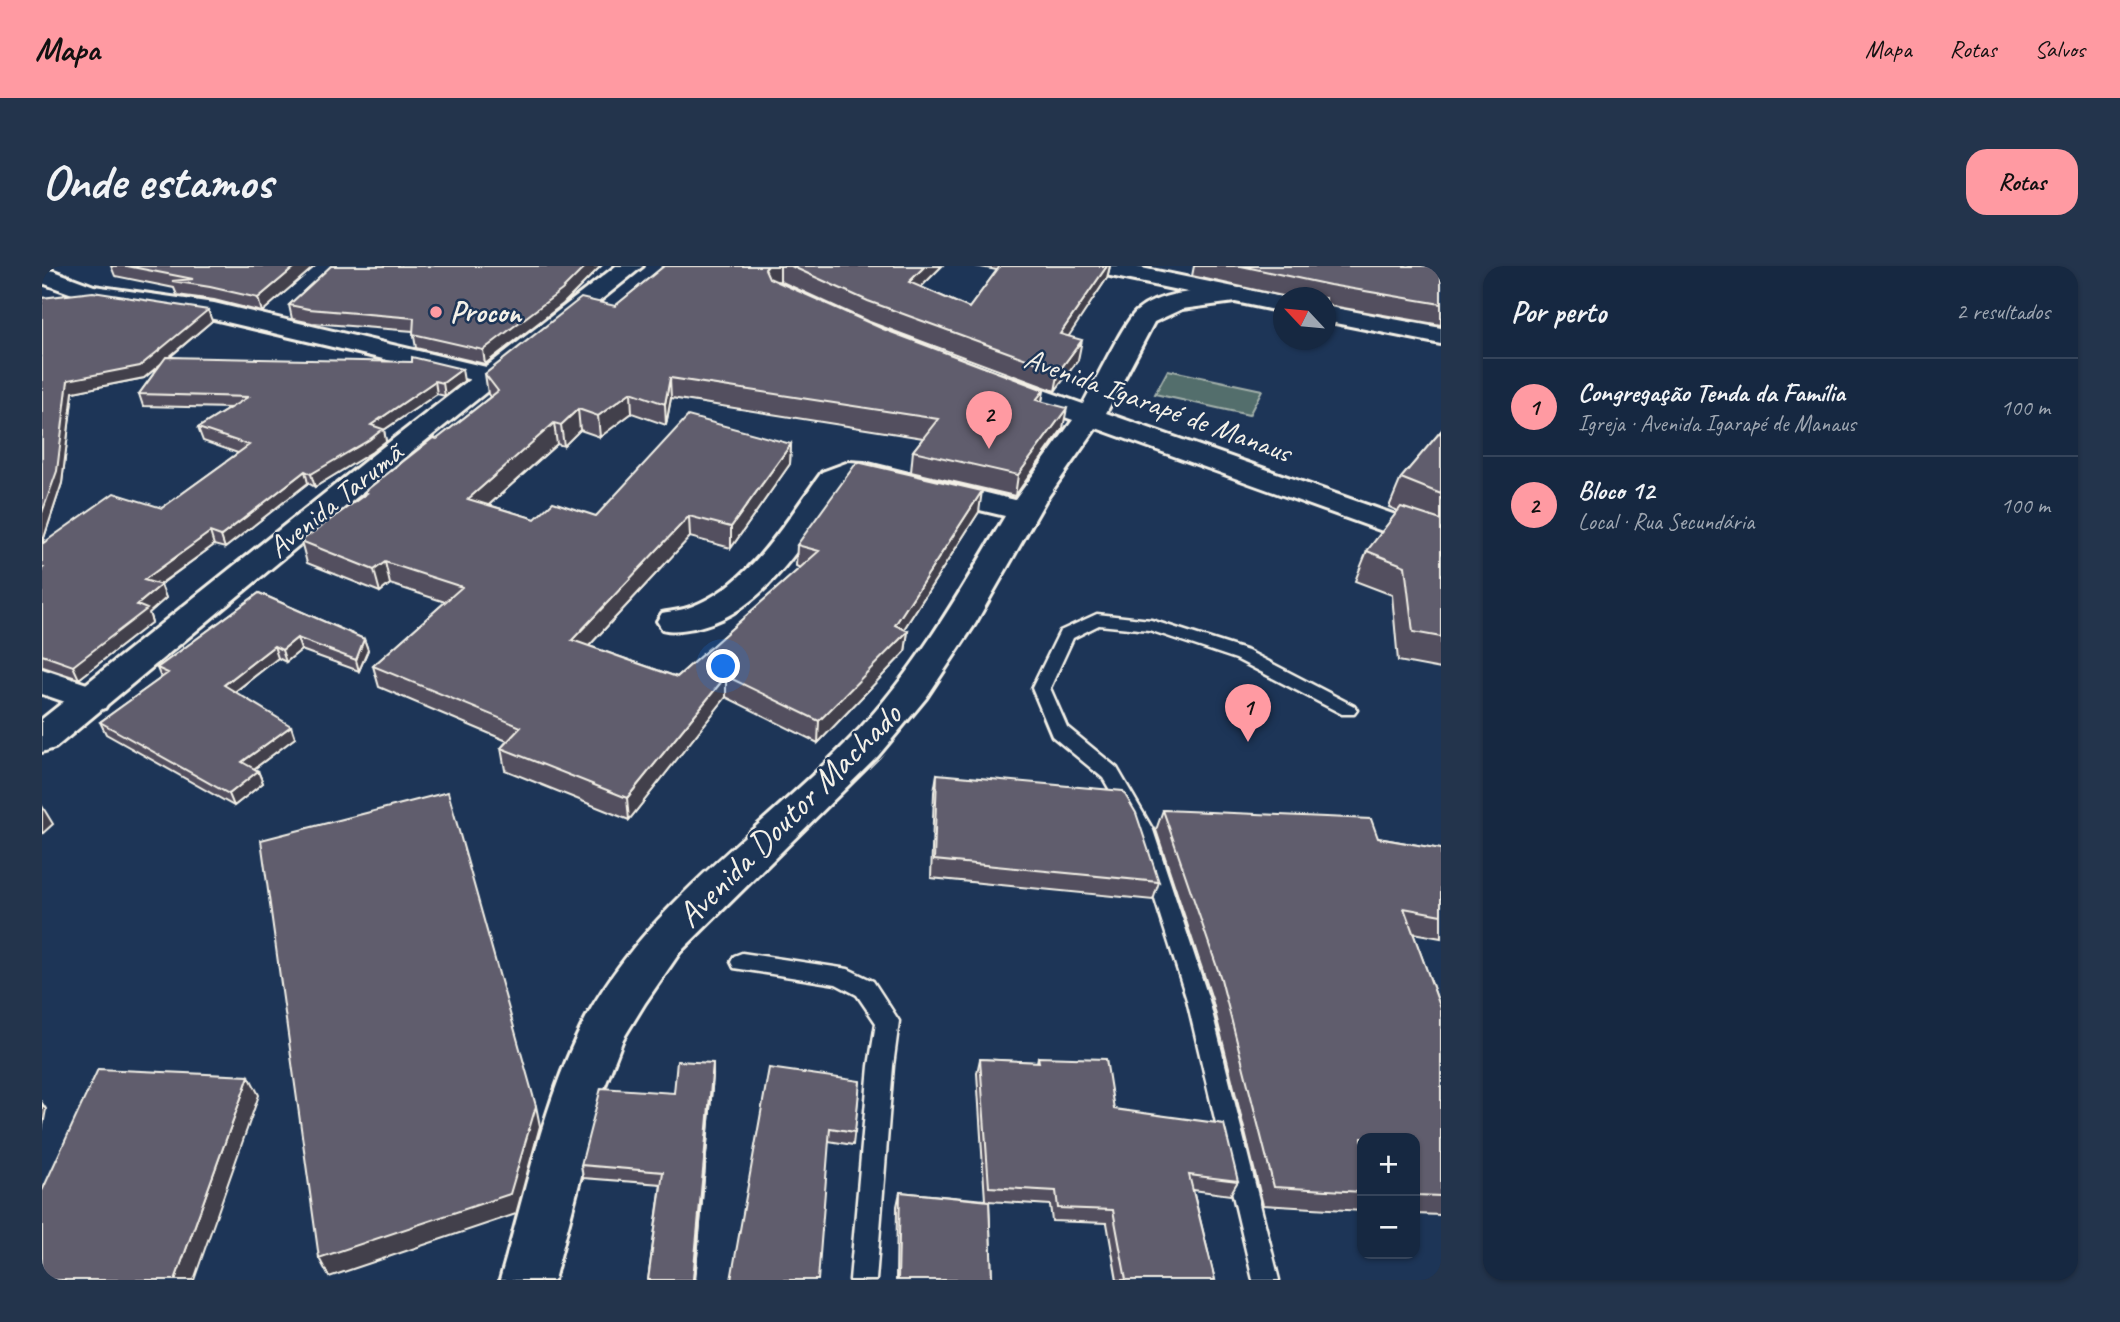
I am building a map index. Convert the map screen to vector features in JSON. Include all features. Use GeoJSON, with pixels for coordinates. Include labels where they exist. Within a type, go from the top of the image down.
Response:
{"type":"FeatureCollection","features":[{"type":"Feature","properties":{"kind":"street","name":"Avenida Tarumã"},"geometry":{"type":"LineString","coordinates":[[42,739],[483,381],[631,266]]}},
{"type":"Feature","properties":{"kind":"street"},"geometry":{"type":"LineString","coordinates":[[1096,266],[1156,272],[1273,302]]}},
{"type":"Feature","properties":{"kind":"street"},"geometry":{"type":"LineString","coordinates":[[45,275],[81,303],[279,315],[483,381]]}},
{"type":"Feature","properties":{"kind":"street","name":"Avenida Doutor Machado"},"geometry":{"type":"LineString","coordinates":[[527,1280],[579,1091],[603,1031],[665,940],[865,747],[913,689],[958,624],[1024,512],[1091,415],[1144,317],[1156,308],[1175,302],[1241,295]]}},
{"type":"Feature","properties":{"kind":"street"},"geometry":{"type":"LineString","coordinates":[[184,310],[483,381]]}},
{"type":"Feature","properties":{"kind":"street"},"geometry":{"type":"LineString","coordinates":[[1336,315],[1441,336]]}},
{"type":"Feature","properties":{"kind":"street","name":"Avenida Igarapé de Manaus"},"geometry":{"type":"LineString","coordinates":[[970,373],[1441,541]]}},
{"type":"Feature","properties":{"kind":"street"},"geometry":{"type":"LineString","coordinates":[[674,621],[703,615],[742,593],[769,564],[826,485],[840,474],[864,472],[1024,512]]}},
{"type":"Feature","properties":{"kind":"street"},"geometry":{"type":"LineString","coordinates":[[42,681],[92,699]]}},
{"type":"Feature","properties":{"kind":"lane"},"geometry":{"type":"LineString","coordinates":[[1266,1280],[1198,1000],[1143,830],[1110,773],[1059,731],[1041,688],[1066,635],[1097,619],[1151,625],[1242,654],[1348,710]]}},
{"type":"Feature","properties":{"kind":"lane"},"geometry":{"type":"LineString","coordinates":[[742,962],[840,975],[865,988],[888,1020],[881,1066],[863,1280]]}},
{"type":"Feature","properties":{"kind":"green space"},"geometry":{"type":"Polygon","coordinates":[[[1168,370],[1262,390],[1249,415],[1155,394],[1168,370]]]}},
{"type":"Feature","properties":{"kind":"building"},"geometry":{"type":"Polygon","coordinates":[[[127,266],[296,266],[258,298],[172,281],[193,279],[127,266]]]}},
{"type":"Feature","properties":{"kind":"building"},"geometry":{"type":"Polygon","coordinates":[[[331,266],[586,266],[562,290],[483,350],[413,334],[414,318],[289,305],[331,266]]]}},
{"type":"Feature","properties":{"kind":"building"},"geometry":{"type":"Polygon","coordinates":[[[664,266],[768,266],[765,269],[769,278],[883,329],[1044,390],[1036,400],[1067,408],[1018,475],[913,451],[938,419],[670,378],[665,404],[631,392],[598,416],[578,409],[561,425],[554,423],[468,499],[535,519],[553,502],[596,516],[688,416],[791,444],[731,527],[689,516],[572,640],[677,677],[819,551],[797,545],[857,462],[982,491],[895,625],[908,631],[819,721],[726,676],[627,798],[501,748],[521,727],[373,666],[462,587],[385,562],[374,570],[301,541],[498,391],[485,374],[581,298],[615,306],[664,266]]]}},
{"type":"Feature","properties":{"kind":"building"},"geometry":{"type":"Polygon","coordinates":[[[791,266],[925,266],[909,282],[969,308],[1000,266],[1107,266],[1060,334],[1082,340],[1059,371],[868,301],[791,266]]]}},
{"type":"Feature","properties":{"kind":"building"},"geometry":{"type":"Polygon","coordinates":[[[1241,266],[1441,266],[1441,304],[1330,285],[1241,266]]]}},
{"type":"Feature","properties":{"kind":"building"},"geometry":{"type":"Polygon","coordinates":[[[93,292],[208,310],[140,366],[68,380],[57,471],[42,513],[42,298],[93,292]]]}},
{"type":"Feature","properties":{"kind":"building"},"geometry":{"type":"Polygon","coordinates":[[[166,357],[412,362],[412,357],[462,369],[443,383],[435,381],[371,425],[383,429],[369,440],[311,474],[305,471],[221,536],[210,532],[144,580],[161,585],[137,605],[147,609],[73,666],[42,655],[42,544],[114,493],[162,508],[249,445],[198,428],[248,397],[139,394],[166,357]]]}},
{"type":"Feature","properties":{"kind":"building"},"geometry":{"type":"Polygon","coordinates":[[[1441,431],[1441,494],[1401,478],[1441,431]]]}},
{"type":"Feature","properties":{"kind":"building"},"geometry":{"type":"Polygon","coordinates":[[[1401,507],[1441,520],[1441,637],[1413,632],[1405,566],[1367,551],[1401,507]]]}},
{"type":"Feature","properties":{"kind":"building"},"geometry":{"type":"Polygon","coordinates":[[[259,593],[364,639],[356,660],[297,638],[282,650],[274,646],[224,685],[291,726],[242,762],[258,771],[229,794],[100,722],[168,673],[157,668],[259,593]]]}},
{"type":"Feature","properties":{"kind":"building"},"geometry":{"type":"Polygon","coordinates":[[[937,774],[1123,791],[1136,813],[1159,882],[934,860],[937,774]]]}},
{"type":"Feature","properties":{"kind":"building"},"geometry":{"type":"Polygon","coordinates":[[[448,792],[536,1106],[510,1194],[319,1258],[261,840],[448,792]]]}},
{"type":"Feature","properties":{"kind":"building"},"geometry":{"type":"Polygon","coordinates":[[[1163,810],[1371,819],[1378,838],[1441,849],[1441,915],[1404,908],[1441,1009],[1441,1196],[1420,1195],[1420,1133],[1357,1133],[1357,1192],[1274,1187],[1221,979],[1163,810]]]}},
{"type":"Feature","properties":{"kind":"building"},"geometry":{"type":"Polygon","coordinates":[[[1038,1057],[1106,1059],[1114,1109],[1224,1124],[1238,1181],[1189,1175],[1215,1280],[1126,1280],[1113,1210],[1058,1208],[1056,1191],[989,1187],[980,1059],[1039,1062],[1038,1057]]]}},
{"type":"Feature","properties":{"kind":"building"},"geometry":{"type":"Polygon","coordinates":[[[677,1061],[713,1063],[693,1279],[697,1280],[648,1280],[663,1172],[581,1165],[601,1088],[674,1093],[677,1061]]]}},
{"type":"Feature","properties":{"kind":"building"},"geometry":{"type":"Polygon","coordinates":[[[769,1068],[860,1081],[855,1132],[830,1128],[818,1280],[731,1280],[769,1068]]]}},
{"type":"Feature","properties":{"kind":"building"},"geometry":{"type":"Polygon","coordinates":[[[98,1069],[249,1076],[175,1280],[42,1280],[42,1191],[98,1069]]]}},
{"type":"Feature","properties":{"kind":"building"},"geometry":{"type":"Polygon","coordinates":[[[900,1192],[989,1201],[992,1280],[898,1280],[900,1192]]]}},
{"type":"Feature","properties":{"kind":"place","name":"Procon"},"geometry":{"type":"Point","coordinates":[436,312]}},
{"type":"Feature","properties":{"kind":"place","name":"Bloco 12"},"geometry":{"type":"Point","coordinates":[989,449]}},
{"type":"Feature","properties":{"kind":"place","name":"Congregação Tenda da Família"},"geometry":{"type":"Point","coordinates":[1248,742]}}]}
